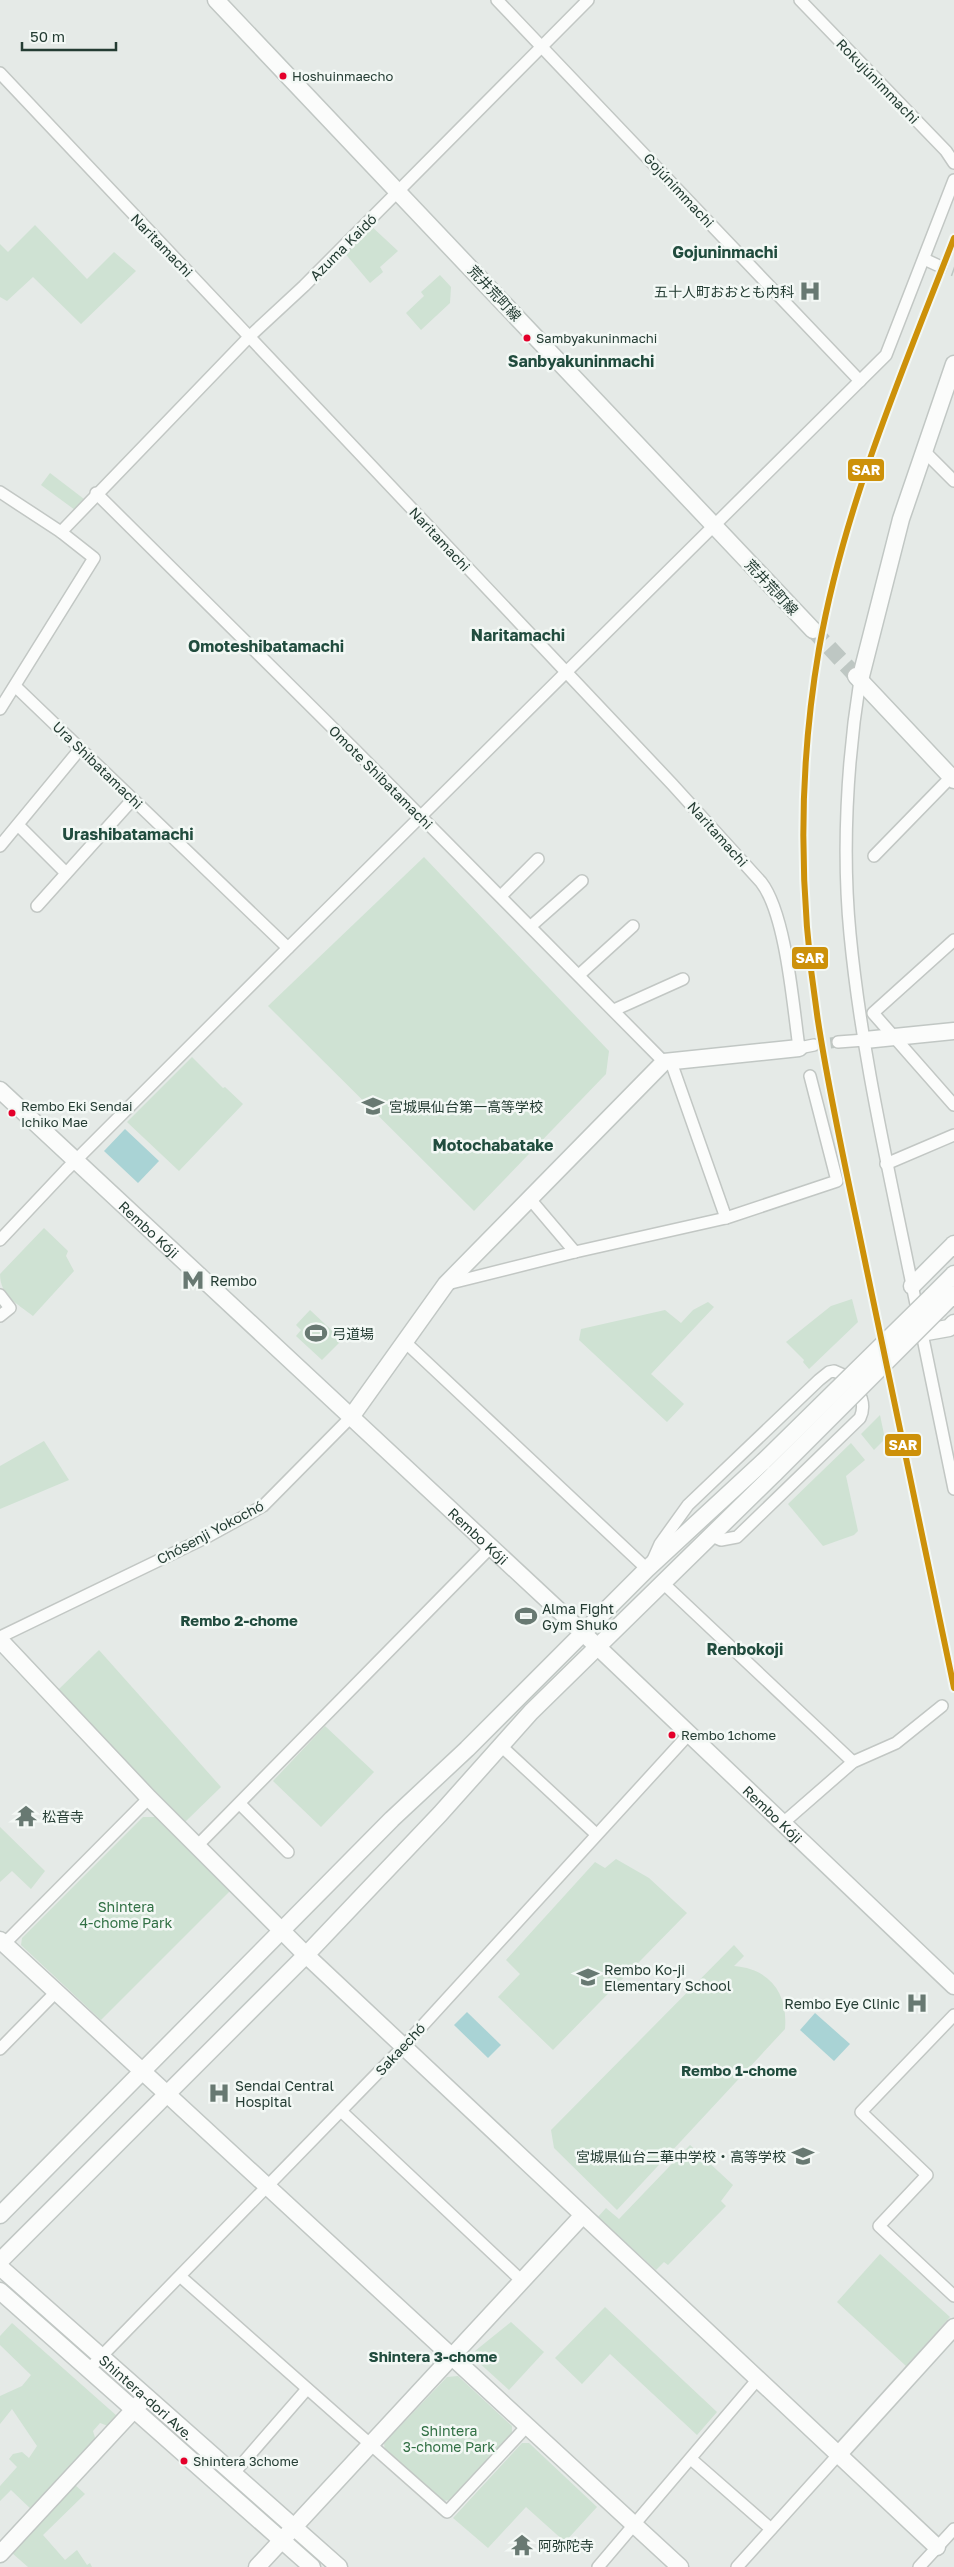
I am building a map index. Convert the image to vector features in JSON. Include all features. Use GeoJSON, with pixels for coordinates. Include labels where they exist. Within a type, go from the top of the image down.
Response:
{"type":"FeatureCollection","features":[{"type":"Feature","properties":{"kind":"street","name":"荒井荒町線"},"geometry":{"type":"LineString","coordinates":[[216,0],[813,630]]}},
{"type":"Feature","properties":{"kind":"street","name":"Gojúnimmachi"},"geometry":{"type":"LineString","coordinates":[[496,0],[860,381]]}},
{"type":"Feature","properties":{"kind":"street","name":"Azuma Kaidó"},"geometry":{"type":"LineString","coordinates":[[61,532],[250,337],[399,191],[588,0]]}},
{"type":"Feature","properties":{"kind":"street","name":"Rokujúnimmachi"},"geometry":{"type":"LineString","coordinates":[[800,0],[946,151],[954,163]]}},
{"type":"Feature","properties":{"kind":"street","name":"Naritamachi"},"geometry":{"type":"LineString","coordinates":[[0,73],[702,816],[768,892],[779,920],[807,1046]]}},
{"type":"Feature","properties":{"kind":"street"},"geometry":{"type":"LineString","coordinates":[[0,1240],[288,948],[886,355],[954,180]]}},
{"type":"Feature","properties":{"kind":"street"},"geometry":{"type":"LineString","coordinates":[[924,259],[937,265]]}},
{"type":"Feature","properties":{"kind":"street"},"geometry":{"type":"LineString","coordinates":[[954,364],[923,450],[898,528],[858,678],[850,761],[847,881],[850,934],[864,1040],[886,1164],[954,1489]]}},
{"type":"Feature","properties":{"kind":"street"},"geometry":{"type":"LineString","coordinates":[[923,450],[954,481]]}},
{"type":"Feature","properties":{"kind":"street"},"geometry":{"type":"LineString","coordinates":[[0,492],[61,532],[94,558],[0,709]]}},
{"type":"Feature","properties":{"kind":"street","name":"Omote Shibatamachi"},"geometry":{"type":"LineString","coordinates":[[96,494],[668,1062]]}},
{"type":"Feature","properties":{"kind":"street"},"geometry":{"type":"LineString","coordinates":[[858,678],[953,779],[874,856]]}},
{"type":"Feature","properties":{"kind":"street","name":"Ura Shibatamachi"},"geometry":{"type":"LineString","coordinates":[[15,686],[288,948]]}},
{"type":"Feature","properties":{"kind":"street"},"geometry":{"type":"LineString","coordinates":[[0,846],[80,748]]}},
{"type":"Feature","properties":{"kind":"street"},"geometry":{"type":"LineString","coordinates":[[37,906],[133,799]]}},
{"type":"Feature","properties":{"kind":"street"},"geometry":{"type":"LineString","coordinates":[[18,825],[66,873]]}},
{"type":"Feature","properties":{"kind":"street"},"geometry":{"type":"LineString","coordinates":[[501,896],[538,859]]}},
{"type":"Feature","properties":{"kind":"street"},"geometry":{"type":"LineString","coordinates":[[531,926],[582,881]]}},
{"type":"Feature","properties":{"kind":"street"},"geometry":{"type":"LineString","coordinates":[[579,975],[633,926]]}},
{"type":"Feature","properties":{"kind":"street"},"geometry":{"type":"LineString","coordinates":[[954,940],[873,1013],[954,1105]]}},
{"type":"Feature","properties":{"kind":"street"},"geometry":{"type":"LineString","coordinates":[[614,1010],[682,979]]}},
{"type":"Feature","properties":{"kind":"street"},"geometry":{"type":"LineString","coordinates":[[838,1042],[895,1038],[954,1030]]}},
{"type":"Feature","properties":{"kind":"street"},"geometry":{"type":"LineString","coordinates":[[351,1417],[404,1340],[446,1284],[668,1062],[807,1046]]}},
{"type":"Feature","properties":{"kind":"street"},"geometry":{"type":"LineString","coordinates":[[668,1062],[726,1218]]}},
{"type":"Feature","properties":{"kind":"street"},"geometry":{"type":"LineString","coordinates":[[446,1284],[575,1252],[726,1218],[837,1181],[810,1076]]}},
{"type":"Feature","properties":{"kind":"street","name":"Rembo Kóji"},"geometry":{"type":"LineString","coordinates":[[0,1090],[582,1632],[954,1986]]}},
{"type":"Feature","properties":{"kind":"street"},"geometry":{"type":"LineString","coordinates":[[886,1164],[954,1135]]}},
{"type":"Feature","properties":{"kind":"street"},"geometry":{"type":"LineString","coordinates":[[530,1198],[575,1252]]}},
{"type":"Feature","properties":{"kind":"street"},"geometry":{"type":"LineString","coordinates":[[912,1286],[954,1244]]}},
{"type":"Feature","properties":{"kind":"street"},"geometry":{"type":"LineString","coordinates":[[0,2214],[582,1632],[649,1568],[769,1467],[935,1302],[954,1274]]}},
{"type":"Feature","properties":{"kind":"street"},"geometry":{"type":"LineString","coordinates":[[935,1302],[954,1294]]}},
{"type":"Feature","properties":{"kind":"street"},"geometry":{"type":"LineString","coordinates":[[0,1296],[10,1308],[0,1316]]}},
{"type":"Feature","properties":{"kind":"street"},"geometry":{"type":"LineString","coordinates":[[921,1333],[949,1328],[954,1323]]}},
{"type":"Feature","properties":{"kind":"street"},"geometry":{"type":"LineString","coordinates":[[404,1340],[649,1568]]}},
{"type":"Feature","properties":{"kind":"street"},"geometry":{"type":"LineString","coordinates":[[649,1568],[660,1544],[688,1505],[819,1380],[829,1372],[834,1371],[854,1385],[861,1396],[863,1408],[860,1418],[737,1537],[721,1540],[712,1536]]}},
{"type":"Feature","properties":{"kind":"street","name":"Chósenji Yokochó"},"geometry":{"type":"LineString","coordinates":[[0,1638],[263,1506],[351,1417]]}},
{"type":"Feature","properties":{"kind":"street"},"geometry":{"type":"LineString","coordinates":[[0,2261],[306,1955],[440,1814],[500,1745],[597,1647],[712,1536],[769,1467]]}},
{"type":"Feature","properties":{"kind":"street"},"geometry":{"type":"LineString","coordinates":[[197,1846],[490,1548]]}},
{"type":"Feature","properties":{"kind":"street"},"geometry":{"type":"LineString","coordinates":[[663,1582],[852,1762]]}},
{"type":"Feature","properties":{"kind":"street"},"geometry":{"type":"LineString","coordinates":[[0,1638],[149,1798],[281,1932],[937,2547]]}},
{"type":"Feature","properties":{"kind":"street"},"geometry":{"type":"LineString","coordinates":[[783,1823],[852,1762],[896,1743],[942,1706]]}},
{"type":"Feature","properties":{"kind":"street","name":"Sakaechó"},"geometry":{"type":"LineString","coordinates":[[88,2369],[181,2277],[403,2047],[689,1734]]}},
{"type":"Feature","properties":{"kind":"street"},"geometry":{"type":"LineString","coordinates":[[500,1745],[596,1834]]}},
{"type":"Feature","properties":{"kind":"street"},"geometry":{"type":"LineString","coordinates":[[149,1798],[2,1942],[680,2567]]}},
{"type":"Feature","properties":{"kind":"street"},"geometry":{"type":"LineString","coordinates":[[240,1804],[288,1852]]}},
{"type":"Feature","properties":{"kind":"street"},"geometry":{"type":"LineString","coordinates":[[0,2049],[56,1992]]}},
{"type":"Feature","properties":{"kind":"street"},"geometry":{"type":"LineString","coordinates":[[954,2014],[861,2112],[926,2175],[879,2226],[954,2296]]}},
{"type":"Feature","properties":{"kind":"street"},"geometry":{"type":"LineString","coordinates":[[341,2111],[522,2281]]}},
{"type":"Feature","properties":{"kind":"street"},"geometry":{"type":"LineString","coordinates":[[257,2567],[583,2214]]}},
{"type":"Feature","properties":{"kind":"street","name":"Shintera-dori Ave."},"geometry":{"type":"LineString","coordinates":[[0,2267],[339,2567]]}},
{"type":"Feature","properties":{"kind":"street"},"geometry":{"type":"LineString","coordinates":[[181,2277],[447,2512],[528,2425]]}},
{"type":"Feature","properties":{"kind":"street","name":"Shintera-dori Ave."},"geometry":{"type":"LineString","coordinates":[[0,2291],[312,2567]]}},
{"type":"Feature","properties":{"kind":"street"},"geometry":{"type":"LineString","coordinates":[[737,2567],[954,2327]]}},
{"type":"Feature","properties":{"kind":"street"},"geometry":{"type":"LineString","coordinates":[[598,2567],[636,2525],[757,2380]]}},
{"type":"Feature","properties":{"kind":"street"},"geometry":{"type":"LineString","coordinates":[[234,2473],[307,2389]]}},
{"type":"Feature","properties":{"kind":"street"},"geometry":{"type":"LineString","coordinates":[[0,2554],[146,2396]]}},
{"type":"Feature","properties":{"kind":"street"},"geometry":{"type":"LineString","coordinates":[[691,2459],[771,2529]]}},
{"type":"Feature","properties":{"kind":"street"},"geometry":{"type":"LineString","coordinates":[[919,2567],[954,2529]]}},
{"type":"Feature","properties":{"kind":"green space"},"geometry":{"type":"Polygon","coordinates":[[[35,225],[87,279],[114,252],[136,271],[81,324],[33,277],[7,301],[0,297],[0,244],[8,252],[35,225]]]}},
{"type":"Feature","properties":{"kind":"green space"},"geometry":{"type":"Polygon","coordinates":[[[370,225],[398,251],[380,267],[383,272],[370,283],[343,251],[370,225]]]}},
{"type":"Feature","properties":{"kind":"green space"},"geometry":{"type":"Polygon","coordinates":[[[440,275],[451,287],[450,303],[421,330],[406,313],[424,296],[421,292],[440,275]]]}},
{"type":"Feature","properties":{"kind":"green space"},"geometry":{"type":"Polygon","coordinates":[[[50,473],[84,499],[75,510],[41,485],[50,473]]]}},
{"type":"Feature","properties":{"kind":"green space"},"geometry":{"type":"Polygon","coordinates":[[[424,857],[609,1051],[606,1074],[474,1211],[268,1006],[424,857]]]}},
{"type":"Feature","properties":{"kind":"green space"},"geometry":{"type":"Polygon","coordinates":[[[192,1057],[223,1088],[225,1087],[243,1104],[179,1171],[127,1122],[192,1057]]]}},
{"type":"Feature","properties":{"kind":"green space"},"geometry":{"type":"Polygon","coordinates":[[[44,1228],[68,1251],[66,1256],[74,1271],[33,1316],[6,1294],[0,1274],[44,1228]]]}},
{"type":"Feature","properties":{"kind":"green space"},"geometry":{"type":"Polygon","coordinates":[[[852,1299],[858,1322],[809,1369],[803,1362],[804,1360],[786,1342],[831,1306],[852,1299]]]}},
{"type":"Feature","properties":{"kind":"green space"},"geometry":{"type":"Polygon","coordinates":[[[708,1302],[714,1307],[651,1374],[684,1404],[667,1422],[579,1340],[581,1329],[665,1310],[681,1323],[693,1310],[708,1302]]]}},
{"type":"Feature","properties":{"kind":"green space","name":"弓道場"},"geometry":{"type":"Polygon","coordinates":[[[310,1310],[342,1340],[322,1360],[296,1336],[301,1330],[296,1325],[310,1310]]]}},
{"type":"Feature","properties":{"kind":"green space"},"geometry":{"type":"Polygon","coordinates":[[[880,1415],[885,1439],[874,1450],[861,1434],[880,1415]]]}},
{"type":"Feature","properties":{"kind":"green space"},"geometry":{"type":"Polygon","coordinates":[[[44,1441],[69,1480],[0,1509],[0,1466],[44,1441]]]}},
{"type":"Feature","properties":{"kind":"green space"},"geometry":{"type":"Polygon","coordinates":[[[851,1443],[865,1460],[846,1476],[858,1531],[854,1535],[823,1546],[788,1504],[851,1443]]]}},
{"type":"Feature","properties":{"kind":"green space"},"geometry":{"type":"Polygon","coordinates":[[[99,1650],[221,1787],[185,1822],[58,1690],[99,1650]]]}},
{"type":"Feature","properties":{"kind":"green space"},"geometry":{"type":"Polygon","coordinates":[[[325,1726],[374,1772],[321,1827],[273,1781],[325,1726]]]}},
{"type":"Feature","properties":{"kind":"green space","name":"Shintera 4-chome Park"},"geometry":{"type":"Polygon","coordinates":[[[143,1817],[155,1817],[230,1891],[101,2020],[21,1945],[22,1938],[143,1817]]]}},
{"type":"Feature","properties":{"kind":"green space"},"geometry":{"type":"Polygon","coordinates":[[[0,1827],[45,1871],[31,1889],[12,1871],[0,1882],[0,1827]]]}},
{"type":"Feature","properties":{"kind":"green space"},"geometry":{"type":"Polygon","coordinates":[[[616,1859],[649,1878],[687,1913],[553,2050],[498,1997],[520,1974],[506,1960],[595,1862],[605,1868],[616,1859]]]}},
{"type":"Feature","properties":{"kind":"green space"},"geometry":{"type":"Polygon","coordinates":[[[734,1945],[744,1956],[734,1966],[758,1972],[767,1978],[780,1994],[784,2005],[785,2029],[617,2210],[554,2148],[551,2130],[734,1945]]]}},
{"type":"Feature","properties":{"kind":"green space"},"geometry":{"type":"Polygon","coordinates":[[[690,2145],[733,2185],[721,2201],[726,2206],[668,2265],[664,2262],[656,2270],[598,2217],[606,2208],[619,2219],[690,2145]]]}},
{"type":"Feature","properties":{"kind":"green space"},"geometry":{"type":"Polygon","coordinates":[[[880,2254],[950,2317],[906,2366],[837,2302],[880,2254]]]}},
{"type":"Feature","properties":{"kind":"green space"},"geometry":{"type":"Polygon","coordinates":[[[605,2307],[717,2412],[697,2435],[610,2354],[582,2384],[555,2358],[605,2307]]]}},
{"type":"Feature","properties":{"kind":"green space"},"geometry":{"type":"Polygon","coordinates":[[[511,2322],[544,2352],[509,2390],[476,2360],[475,2351],[511,2322]]]}},
{"type":"Feature","properties":{"kind":"green space"},"geometry":{"type":"Polygon","coordinates":[[[12,2323],[117,2416],[108,2426],[100,2423],[93,2431],[96,2441],[32,2510],[11,2490],[0,2501],[0,2486],[17,2467],[9,2459],[13,2454],[22,2452],[29,2458],[37,2446],[12,2409],[0,2424],[0,2396],[22,2386],[31,2375],[0,2345],[0,2336],[12,2323]]]}},
{"type":"Feature","properties":{"kind":"green space","name":"Shintera 3-chome Park"},"geometry":{"type":"Polygon","coordinates":[[[458,2376],[512,2426],[512,2434],[451,2500],[442,2501],[385,2452],[384,2443],[447,2377],[458,2376]]]}},
{"type":"Feature","properties":{"kind":"green space"},"geometry":{"type":"Polygon","coordinates":[[[150,2410],[216,2468],[271,2521],[149,2412],[150,2410]]]}},
{"type":"Feature","properties":{"kind":"green space"},"geometry":{"type":"Polygon","coordinates":[[[522,2443],[529,2443],[597,2507],[565,2542],[526,2507],[488,2548],[453,2518],[522,2443]]]}},
{"type":"Feature","properties":{"kind":"green space"},"geometry":{"type":"Polygon","coordinates":[[[74,2484],[85,2494],[43,2535],[65,2560],[77,2550],[87,2565],[90,2563],[92,2567],[28,2567],[12,2553],[74,2484]]]}},
{"type":"Feature","properties":{"kind":"water"},"geometry":{"type":"Polygon","coordinates":[[[125,1129],[159,1161],[138,1183],[104,1151],[125,1129]]]}},
{"type":"Feature","properties":{"kind":"water"},"geometry":{"type":"Polygon","coordinates":[[[467,2012],[501,2045],[488,2058],[454,2025],[467,2012]]]}},
{"type":"Feature","properties":{"kind":"water"},"geometry":{"type":"Polygon","coordinates":[[[815,2013],[850,2044],[834,2061],[800,2030],[815,2013]]]}},
{"type":"Feature","properties":{"kind":"tunnel"},"geometry":{"type":"LineString","coordinates":[[937,265],[954,271]]}},
{"type":"Feature","properties":{"kind":"tunnel"},"geometry":{"type":"LineString","coordinates":[[813,630],[856,676]]}},
{"type":"Feature","properties":{"kind":"tunnel"},"geometry":{"type":"LineString","coordinates":[[814,1045],[838,1042]]}},
{"type":"Feature","properties":{"kind":"transit line","name":"SAR"},"geometry":{"type":"LineString","coordinates":[[954,238],[876,440],[843,543],[819,649],[812,695],[804,789],[804,882],[807,929],[823,1052],[954,1688]]}},
{"type":"Feature","properties":{"kind":"place","name":"Hoshuinmaecho"},"geometry":{"type":"Point","coordinates":[283,76]}},
{"type":"Feature","properties":{"kind":"place","name":"五十人町おおとも内科"},"geometry":{"type":"Point","coordinates":[810,291]}},
{"type":"Feature","properties":{"kind":"place","name":"Sambyakuninmachi"},"geometry":{"type":"Point","coordinates":[527,338]}},
{"type":"Feature","properties":{"kind":"place","name":"宮城県仙台第一高等学校"},"geometry":{"type":"Point","coordinates":[373,1106]}},
{"type":"Feature","properties":{"kind":"place","name":"Rembo Eki Sendai Ichiko Mae"},"geometry":{"type":"Point","coordinates":[12,1113]}},
{"type":"Feature","properties":{"kind":"place","name":"Rembo"},"geometry":{"type":"Point","coordinates":[193,1280]}},
{"type":"Feature","properties":{"kind":"place","name":"弓道場"},"geometry":{"type":"Point","coordinates":[316,1333]}},
{"type":"Feature","properties":{"kind":"place","name":"Alma Fight Gym Shuko"},"geometry":{"type":"Point","coordinates":[526,1616]}},
{"type":"Feature","properties":{"kind":"place","name":"Rembo 1chome"},"geometry":{"type":"Point","coordinates":[672,1735]}},
{"type":"Feature","properties":{"kind":"place","name":"松音寺"},"geometry":{"type":"Point","coordinates":[26,1816]}},
{"type":"Feature","properties":{"kind":"place","name":"Rembo Ko-ji Elementary School"},"geometry":{"type":"Point","coordinates":[588,1977]}},
{"type":"Feature","properties":{"kind":"place","name":"Rembo Eye Clinic"},"geometry":{"type":"Point","coordinates":[917,2003]}},
{"type":"Feature","properties":{"kind":"place","name":"Sendai Central Hospital"},"geometry":{"type":"Point","coordinates":[219,2093]}},
{"type":"Feature","properties":{"kind":"place","name":"宮城県仙台二華中学校・高等学校"},"geometry":{"type":"Point","coordinates":[803,2156]}},
{"type":"Feature","properties":{"kind":"place","name":"Shintera 3chome"},"geometry":{"type":"Point","coordinates":[184,2461]}},
{"type":"Feature","properties":{"kind":"place","name":"阿弥陀寺"},"geometry":{"type":"Point","coordinates":[522,2545]}},
{"type":"Feature","properties":{"kind":"district","name":"Gojuninmachi"},"geometry":{"type":"Point","coordinates":[725,252]}},
{"type":"Feature","properties":{"kind":"district","name":"Sanbyakuninmachi"},"geometry":{"type":"Point","coordinates":[581,361]}},
{"type":"Feature","properties":{"kind":"district","name":"Naritamachi"},"geometry":{"type":"Point","coordinates":[518,635]}},
{"type":"Feature","properties":{"kind":"district","name":"Omoteshibatamachi"},"geometry":{"type":"Point","coordinates":[266,646]}},
{"type":"Feature","properties":{"kind":"district","name":"Urashibatamachi"},"geometry":{"type":"Point","coordinates":[128,834]}},
{"type":"Feature","properties":{"kind":"district","name":"Motochabatake"},"geometry":{"type":"Point","coordinates":[493,1145]}},
{"type":"Feature","properties":{"kind":"district","name":"Rembo 2-chome"},"geometry":{"type":"Point","coordinates":[239,1620]}},
{"type":"Feature","properties":{"kind":"district","name":"Renbokoji"},"geometry":{"type":"Point","coordinates":[745,1649]}},
{"type":"Feature","properties":{"kind":"district","name":"Rembo 1-chome"},"geometry":{"type":"Point","coordinates":[739,2070]}},
{"type":"Feature","properties":{"kind":"district","name":"Shintera 3-chome"},"geometry":{"type":"Point","coordinates":[433,2356]}}]}
